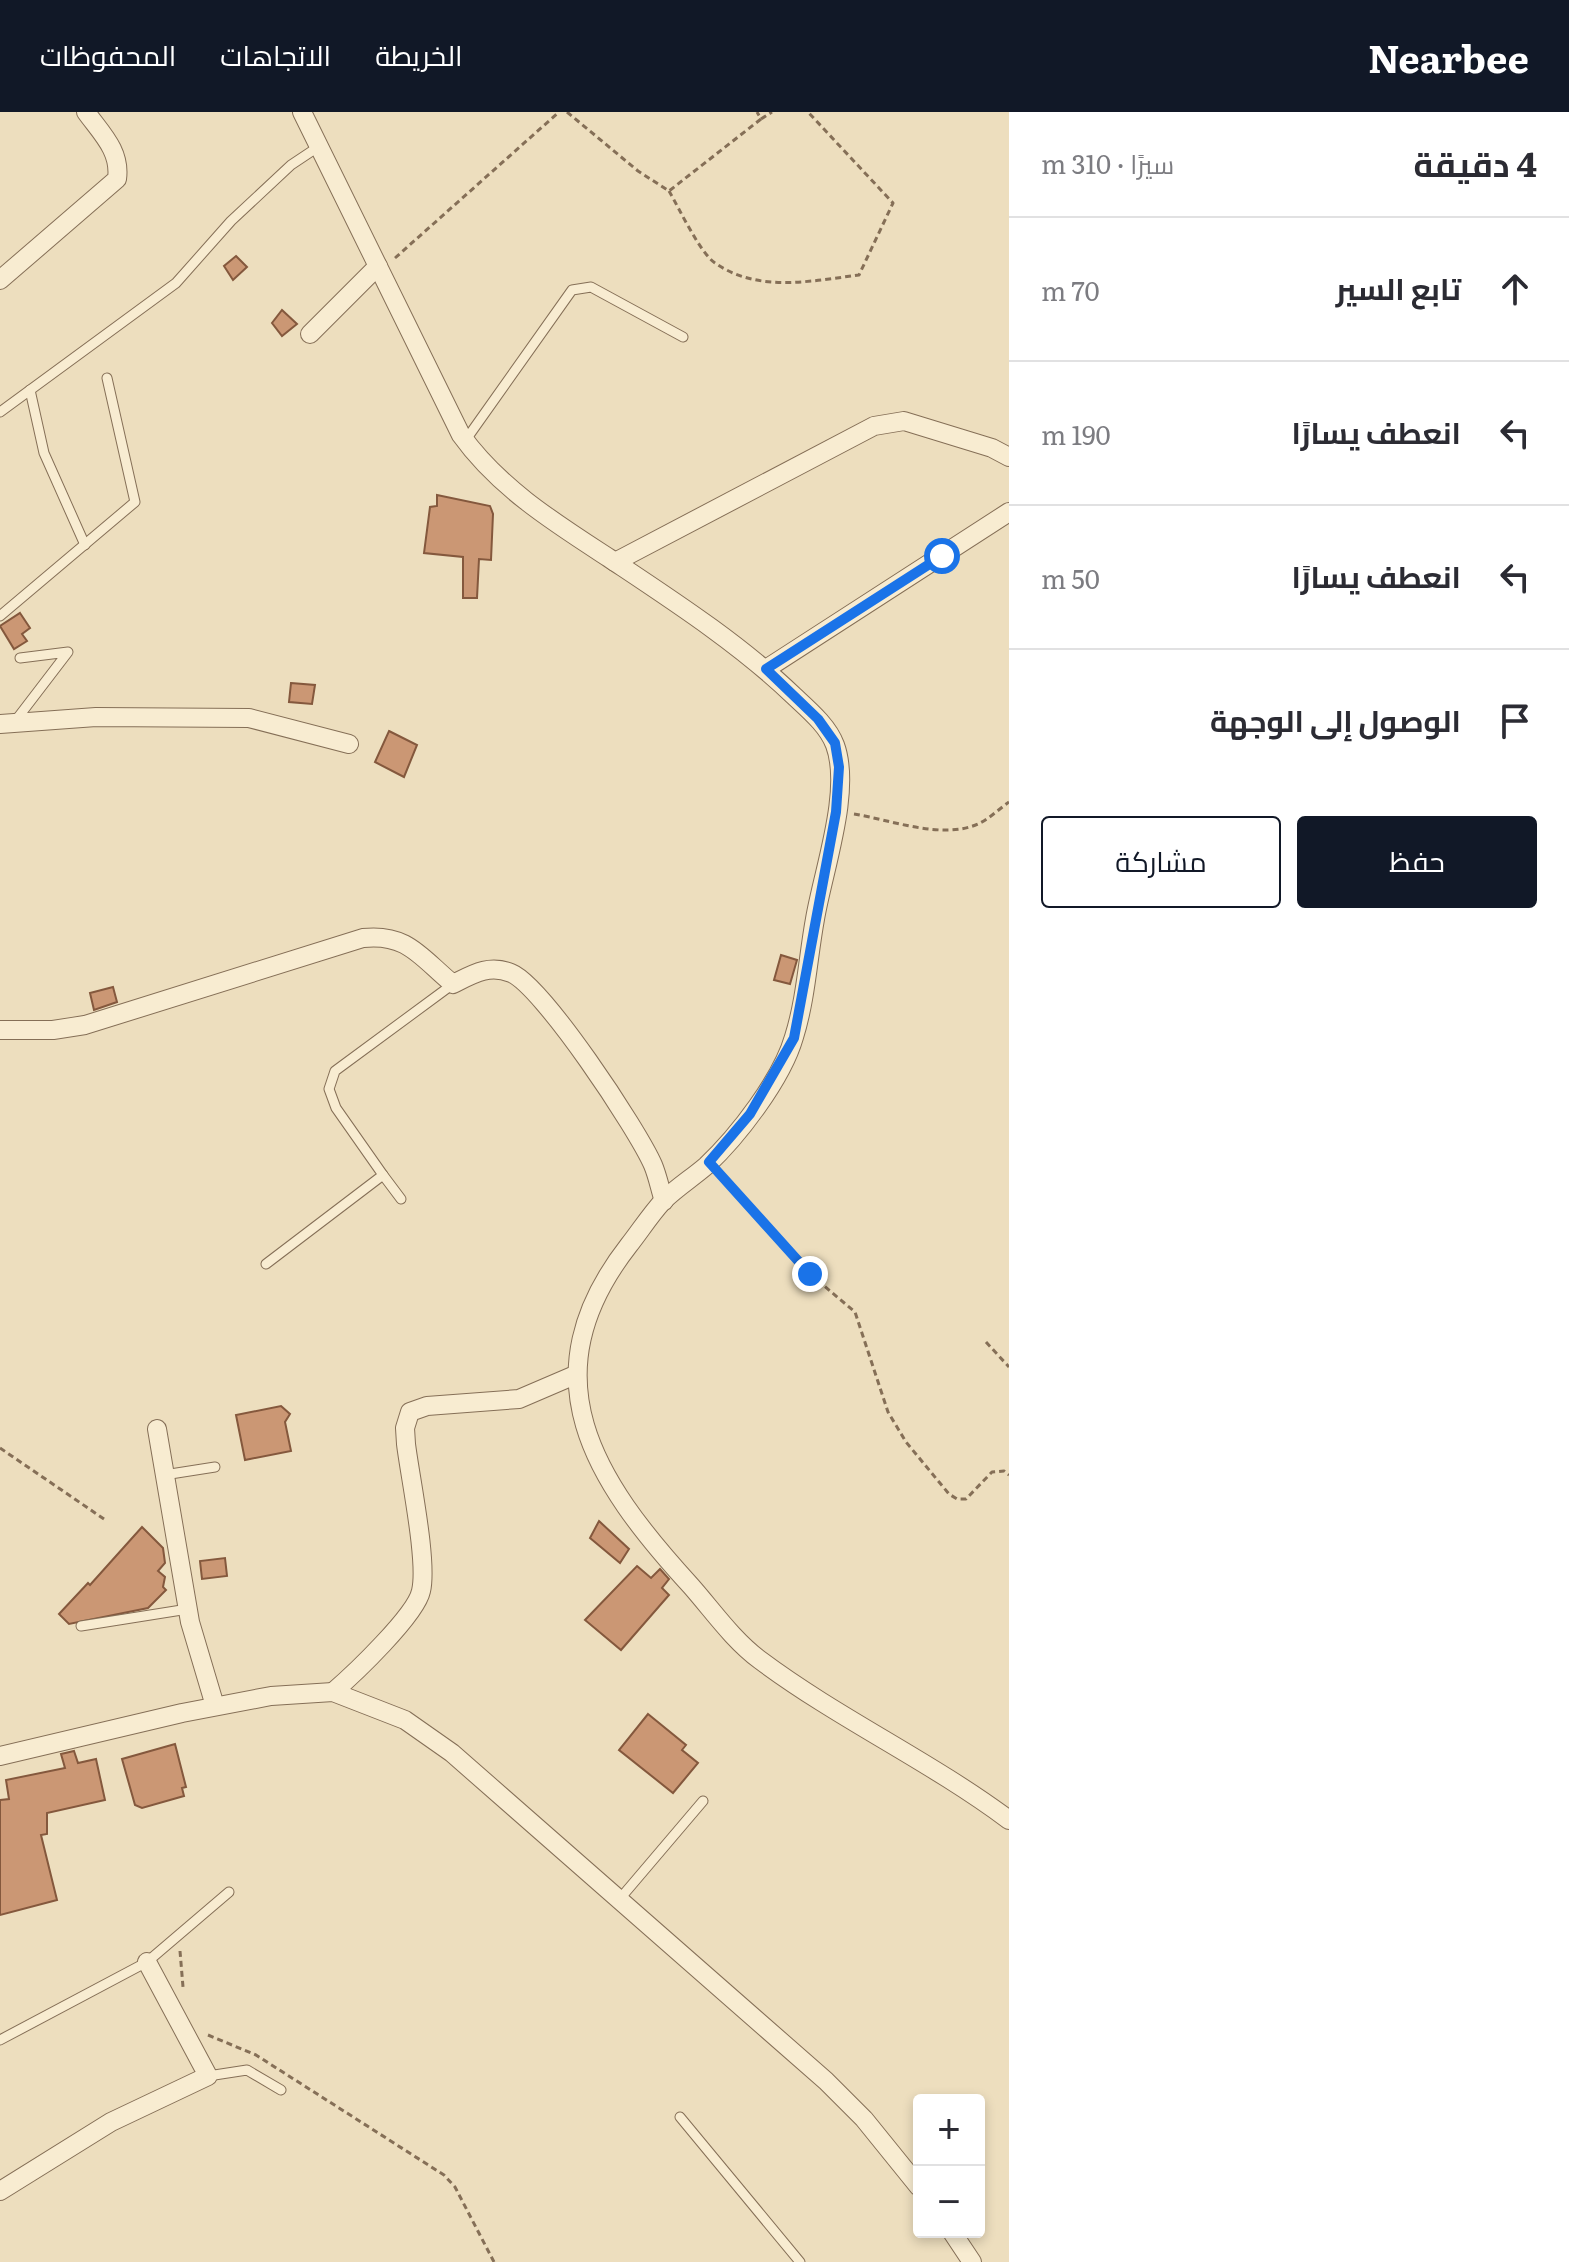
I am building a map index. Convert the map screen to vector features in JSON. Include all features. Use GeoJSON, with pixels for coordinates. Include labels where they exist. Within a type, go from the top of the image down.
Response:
{"type":"FeatureCollection","features":[{"type":"Feature","properties":{"kind":"street"},"geometry":{"type":"LineString","coordinates":[[0,280],[117,179],[119,165],[115,153],[86,112]]}},
{"type":"Feature","properties":{"kind":"street"},"geometry":{"type":"LineString","coordinates":[[302,112],[465,441],[525,501],[766,669],[818,719],[835,743],[839,767],[836,812],[794,1038],[750,1114],[709,1162],[664,1201],[620,1256],[598,1294],[585,1326],[575,1375],[588,1432],[620,1502],[644,1536],[733,1635],[759,1660],[933,1767],[1009,1820]]}},
{"type":"Feature","properties":{"kind":"street"},"geometry":{"type":"LineString","coordinates":[[310,334],[378,266]]}},
{"type":"Feature","properties":{"kind":"street"},"geometry":{"type":"LineString","coordinates":[[615,562],[874,426],[904,421],[992,448],[1009,457]]}},
{"type":"Feature","properties":{"kind":"street"},"geometry":{"type":"LineString","coordinates":[[766,669],[1009,512]]}},
{"type":"Feature","properties":{"kind":"street"},"geometry":{"type":"LineString","coordinates":[[7,723],[96,717],[249,718],[349,744]]}},
{"type":"Feature","properties":{"kind":"street"},"geometry":{"type":"LineString","coordinates":[[0,1030],[53,1030],[85,1025],[363,938],[388,935],[407,944],[453,984],[479,970],[496,969],[523,979],[585,1058],[640,1141],[654,1167],[664,1201]]}},
{"type":"Feature","properties":{"kind":"street"},"geometry":{"type":"LineString","coordinates":[[333,1692],[355,1673],[411,1610],[422,1588],[406,1444],[405,1428],[410,1412],[427,1406],[519,1399],[575,1375]]}},
{"type":"Feature","properties":{"kind":"street"},"geometry":{"type":"LineString","coordinates":[[157,1429],[188,1609],[215,1706]]}},
{"type":"Feature","properties":{"kind":"street"},"geometry":{"type":"LineString","coordinates":[[0,1756],[271,1696],[333,1692],[405,1720],[452,1753],[826,2081],[864,2119],[913,2180]]}},
{"type":"Feature","properties":{"kind":"street"},"geometry":{"type":"LineString","coordinates":[[0,2191],[111,2122],[208,2076],[147,1962]]}},
{"type":"Feature","properties":{"kind":"street"},"geometry":{"type":"LineString","coordinates":[[956,2238],[972,2262]]}},
{"type":"Feature","properties":{"kind":"lane"},"geometry":{"type":"LineString","coordinates":[[0,412],[176,283],[231,221],[291,165],[318,147]]}},
{"type":"Feature","properties":{"kind":"lane"},"geometry":{"type":"LineString","coordinates":[[465,441],[572,290],[591,287],[683,337]]}},
{"type":"Feature","properties":{"kind":"lane"},"geometry":{"type":"LineString","coordinates":[[0,616],[135,502],[107,378]]}},
{"type":"Feature","properties":{"kind":"lane"},"geometry":{"type":"LineString","coordinates":[[30,390],[44,453],[85,545]]}},
{"type":"Feature","properties":{"kind":"lane"},"geometry":{"type":"LineString","coordinates":[[7,723],[68,652],[20,658]]}},
{"type":"Feature","properties":{"kind":"lane"},"geometry":{"type":"LineString","coordinates":[[401,1199],[336,1108],[329,1089],[335,1071],[453,984]]}},
{"type":"Feature","properties":{"kind":"lane"},"geometry":{"type":"LineString","coordinates":[[266,1264],[383,1175]]}},
{"type":"Feature","properties":{"kind":"lane"},"geometry":{"type":"LineString","coordinates":[[164,1475],[215,1467]]}},
{"type":"Feature","properties":{"kind":"lane"},"geometry":{"type":"LineString","coordinates":[[81,1626],[188,1609]]}},
{"type":"Feature","properties":{"kind":"lane"},"geometry":{"type":"LineString","coordinates":[[618,1901],[703,1801]]}},
{"type":"Feature","properties":{"kind":"lane"},"geometry":{"type":"LineString","coordinates":[[0,2040],[147,1962],[229,1892]]}},
{"type":"Feature","properties":{"kind":"lane"},"geometry":{"type":"LineString","coordinates":[[208,2076],[247,2070],[281,2090]]}},
{"type":"Feature","properties":{"kind":"lane"},"geometry":{"type":"LineString","coordinates":[[680,2117],[800,2262]]}},
{"type":"Feature","properties":{"kind":"path"},"geometry":{"type":"LineString","coordinates":[[378,266],[397,257],[559,112]]}},
{"type":"Feature","properties":{"kind":"path"},"geometry":{"type":"LineString","coordinates":[[567,112],[638,171],[669,191],[713,262],[753,280],[790,283],[859,275],[893,203],[808,112]]}},
{"type":"Feature","properties":{"kind":"path"},"geometry":{"type":"LineString","coordinates":[[757,112],[761,119]]}},
{"type":"Feature","properties":{"kind":"path"},"geometry":{"type":"LineString","coordinates":[[669,191],[772,112]]}},
{"type":"Feature","properties":{"kind":"path"},"geometry":{"type":"LineString","coordinates":[[836,812],[940,829],[962,829],[980,823],[1009,802]]}},
{"type":"Feature","properties":{"kind":"path"},"geometry":{"type":"LineString","coordinates":[[709,1162],[810,1274],[855,1312],[888,1412],[906,1442],[949,1494],[957,1499],[966,1499],[992,1472],[1004,1471],[1009,1475]]}},
{"type":"Feature","properties":{"kind":"path"},"geometry":{"type":"LineString","coordinates":[[986,1342],[1009,1367]]}},
{"type":"Feature","properties":{"kind":"path"},"geometry":{"type":"LineString","coordinates":[[0,1448],[104,1519]]}},
{"type":"Feature","properties":{"kind":"path"},"geometry":{"type":"LineString","coordinates":[[180,1935],[185,1994]]}},
{"type":"Feature","properties":{"kind":"path"},"geometry":{"type":"LineString","coordinates":[[205,2034],[256,2055],[444,2175],[455,2187],[494,2262]]}},
{"type":"Feature","properties":{"kind":"building"},"geometry":{"type":"Polygon","coordinates":[[[236,256],[247,267],[233,280],[224,266],[236,256]]]}},
{"type":"Feature","properties":{"kind":"building"},"geometry":{"type":"Polygon","coordinates":[[[282,310],[297,324],[282,336],[272,323],[282,310]]]}},
{"type":"Feature","properties":{"kind":"building"},"geometry":{"type":"Polygon","coordinates":[[[437,495],[490,506],[493,514],[491,560],[479,559],[477,598],[463,598],[463,557],[424,553],[430,507],[437,506],[437,495]]]}},
{"type":"Feature","properties":{"kind":"building"},"geometry":{"type":"Polygon","coordinates":[[[20,613],[30,628],[22,634],[27,641],[14,649],[0,626],[20,613]]]}},
{"type":"Feature","properties":{"kind":"building"},"geometry":{"type":"Polygon","coordinates":[[[291,683],[315,685],[312,704],[289,702],[291,683]]]}},
{"type":"Feature","properties":{"kind":"building"},"geometry":{"type":"Polygon","coordinates":[[[389,731],[417,745],[404,777],[375,762],[389,731]]]}},
{"type":"Feature","properties":{"kind":"building"},"geometry":{"type":"Polygon","coordinates":[[[781,955],[797,960],[790,984],[774,980],[781,955]]]}},
{"type":"Feature","properties":{"kind":"building"},"geometry":{"type":"Polygon","coordinates":[[[113,987],[117,1002],[94,1010],[90,993],[113,987]]]}},
{"type":"Feature","properties":{"kind":"building"},"geometry":{"type":"Polygon","coordinates":[[[281,1406],[290,1414],[285,1422],[291,1451],[245,1460],[236,1415],[281,1406]]]}},
{"type":"Feature","properties":{"kind":"building"},"geometry":{"type":"Polygon","coordinates":[[[599,1521],[629,1549],[620,1563],[590,1538],[599,1521]]]}},
{"type":"Feature","properties":{"kind":"building"},"geometry":{"type":"Polygon","coordinates":[[[142,1527],[163,1548],[165,1563],[158,1571],[165,1577],[163,1587],[166,1590],[148,1608],[69,1624],[59,1614],[88,1583],[90,1585],[142,1527]]]}},
{"type":"Feature","properties":{"kind":"building"},"geometry":{"type":"Polygon","coordinates":[[[225,1558],[227,1576],[202,1579],[200,1561],[225,1558]]]}},
{"type":"Feature","properties":{"kind":"building"},"geometry":{"type":"Polygon","coordinates":[[[637,1566],[651,1578],[660,1569],[669,1579],[662,1588],[669,1595],[621,1650],[585,1620],[637,1566]]]}},
{"type":"Feature","properties":{"kind":"building"},"geometry":{"type":"Polygon","coordinates":[[[648,1714],[686,1745],[682,1750],[698,1763],[673,1793],[619,1750],[648,1714]]]}},
{"type":"Feature","properties":{"kind":"building"},"geometry":{"type":"Polygon","coordinates":[[[175,1744],[186,1787],[182,1788],[184,1796],[142,1808],[135,1805],[122,1759],[175,1744]]]}},
{"type":"Feature","properties":{"kind":"building"},"geometry":{"type":"Polygon","coordinates":[[[74,1751],[78,1763],[96,1759],[105,1800],[47,1813],[47,1834],[41,1835],[57,1900],[0,1915],[0,1800],[9,1799],[6,1780],[65,1768],[61,1754],[74,1751]]]}},
{"type":"Feature","properties":{"kind":"route"},"geometry":{"type":"LineString","coordinates":[[810,1274],[709,1162],[750,1114],[787,1056],[794,1038],[836,812],[839,767],[835,743],[818,719],[766,669],[791,650],[942,556]]}}]}
